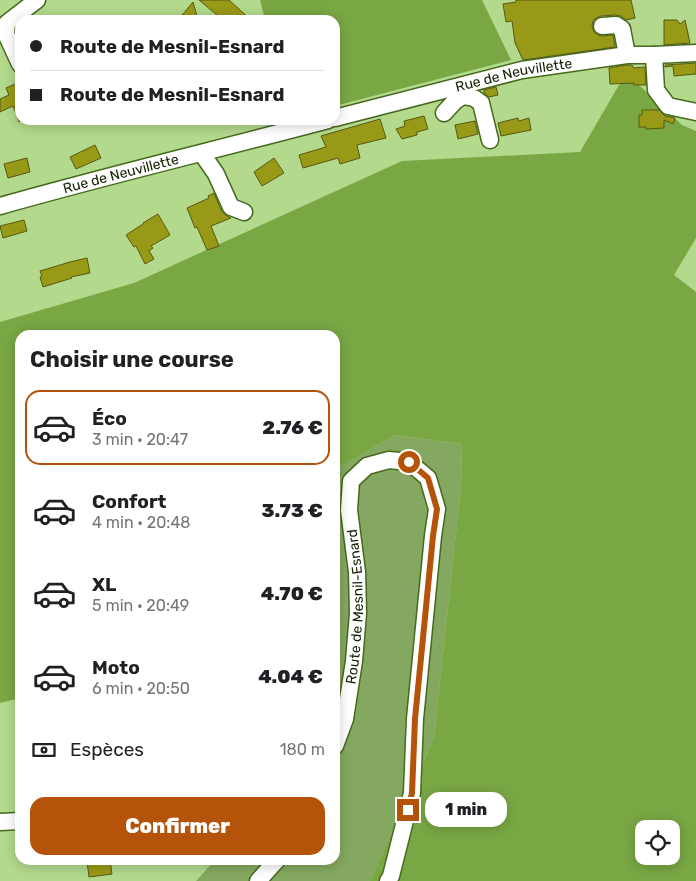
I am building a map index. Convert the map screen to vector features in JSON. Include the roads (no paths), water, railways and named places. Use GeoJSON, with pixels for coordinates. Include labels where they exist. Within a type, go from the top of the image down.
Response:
{"type":"FeatureCollection","features":[{"type":"Feature","properties":{"kind":"street"},"geometry":{"type":"LineString","coordinates":[[17,15],[37,0]]}},
{"type":"Feature","properties":{"kind":"street"},"geometry":{"type":"LineString","coordinates":[[15,17],[7,23],[4,29],[15,53]]}},
{"type":"Feature","properties":{"kind":"street"},"geometry":{"type":"LineString","coordinates":[[602,26],[616,25],[622,29],[627,55]]}},
{"type":"Feature","properties":{"kind":"street","name":"Rue de Neuvillette"},"geometry":{"type":"LineString","coordinates":[[340,117],[462,90],[522,70],[627,55],[696,53]]}},
{"type":"Feature","properties":{"kind":"street"},"geometry":{"type":"LineString","coordinates":[[654,55],[656,90],[668,106],[696,112]]}},
{"type":"Feature","properties":{"kind":"street"},"geometry":{"type":"LineString","coordinates":[[444,113],[462,90],[481,103],[490,140]]}},
{"type":"Feature","properties":{"kind":"street","name":"Rue de Neuvillette"},"geometry":{"type":"LineString","coordinates":[[0,206],[66,187],[309,125]]}},
{"type":"Feature","properties":{"kind":"street"},"geometry":{"type":"LineString","coordinates":[[205,153],[231,207],[244,212]]}},
{"type":"Feature","properties":{"kind":"street","name":"Route de Mesnil-Esnard"},"geometry":{"type":"LineString","coordinates":[[340,732],[345,719],[354,661],[358,613],[357,572],[349,510],[352,481],[367,466],[389,460],[409,462],[428,478],[437,509],[415,719],[412,793],[391,876],[388,881]]}},
{"type":"Feature","properties":{"kind":"street"},"geometry":{"type":"LineString","coordinates":[[0,822],[15,821]]}},
{"type":"Feature","properties":{"kind":"street"},"geometry":{"type":"LineString","coordinates":[[258,881],[272,865]]}}]}
